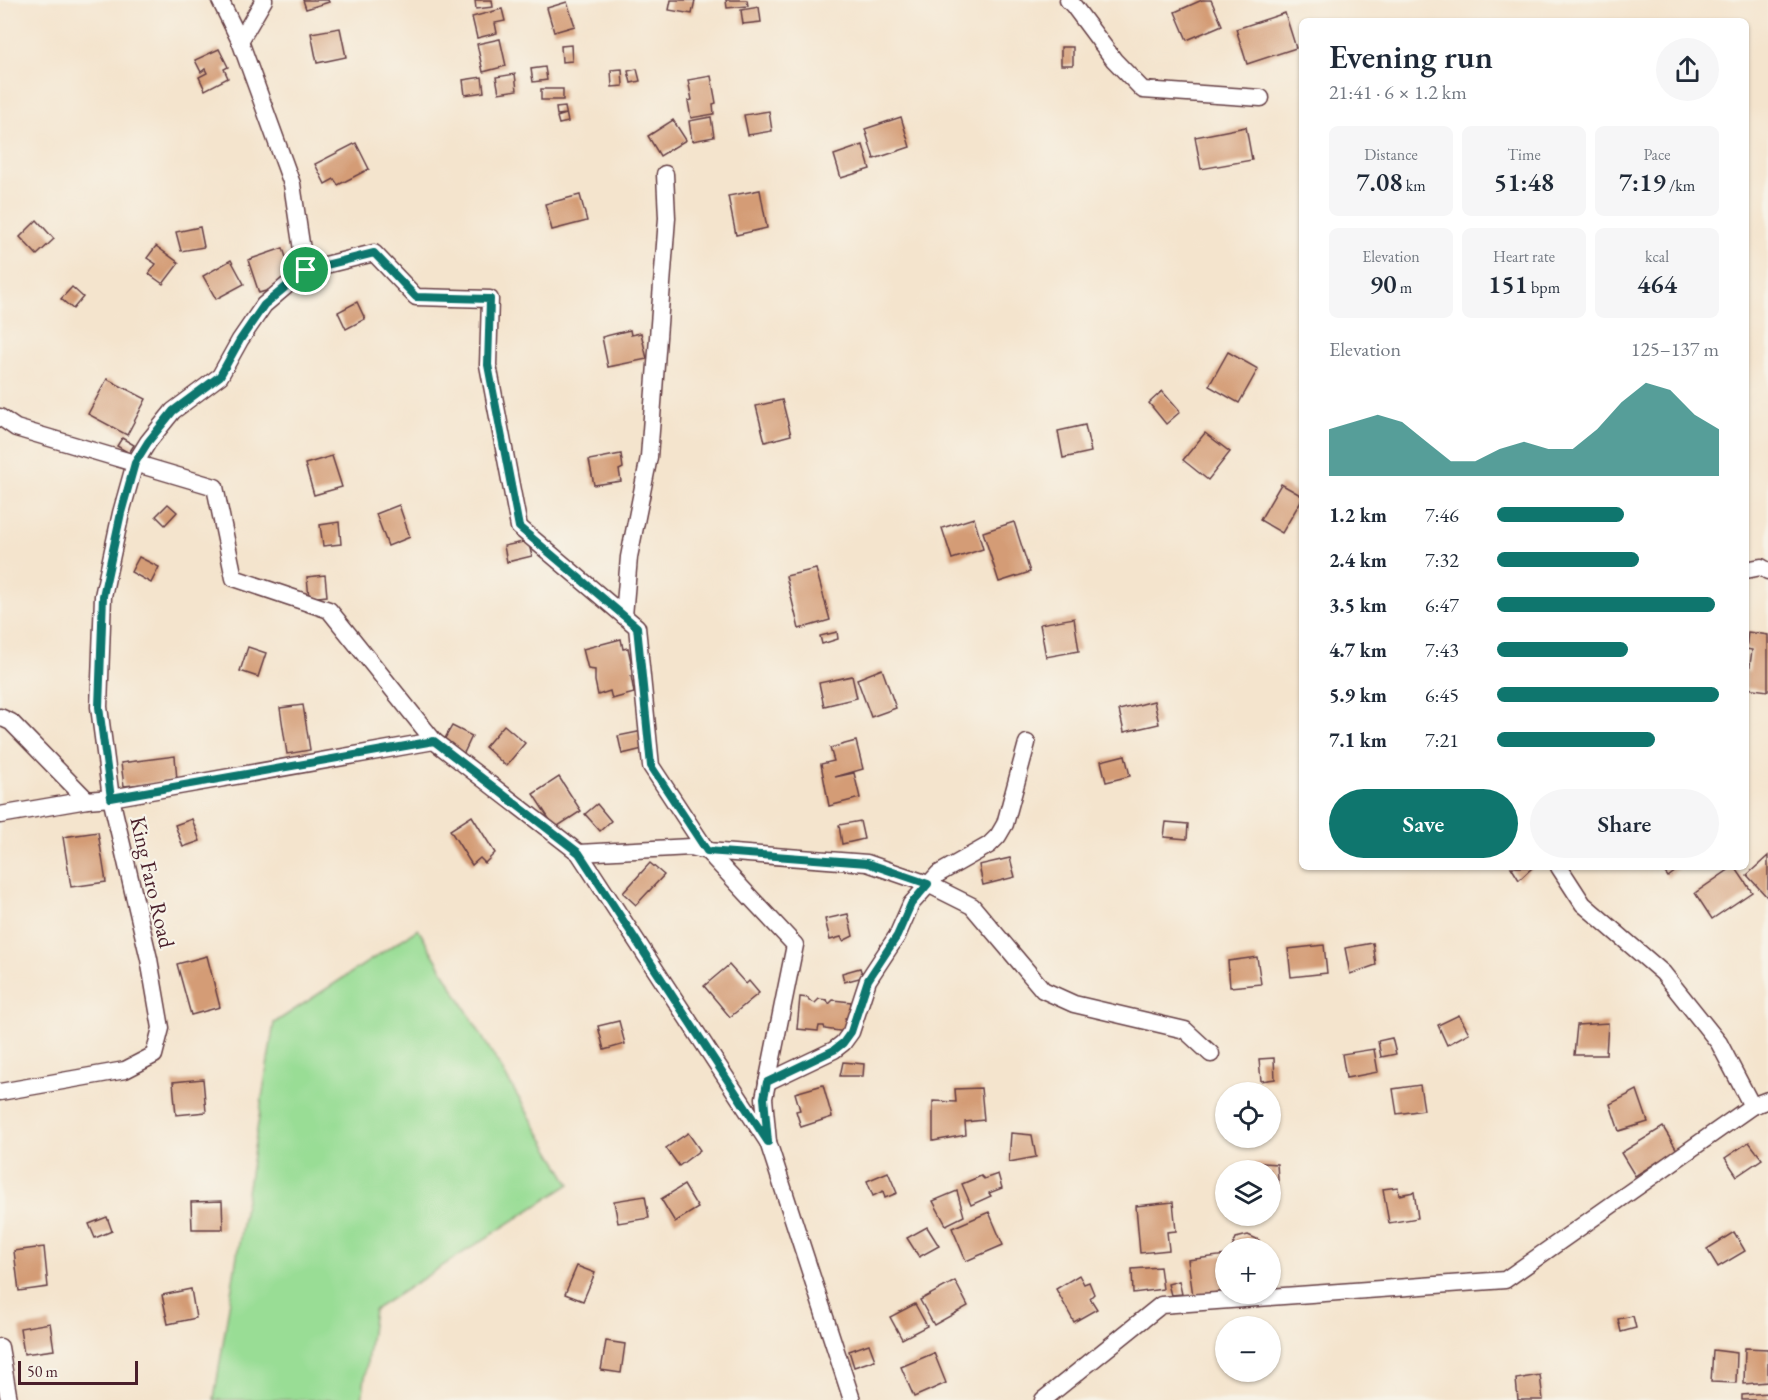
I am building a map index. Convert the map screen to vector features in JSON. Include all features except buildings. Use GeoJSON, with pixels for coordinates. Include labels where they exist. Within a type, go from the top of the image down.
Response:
{"type":"FeatureCollection","features":[{"type":"Feature","properties":{"kind":"street"},"geometry":{"type":"LineString","coordinates":[[220,0],[240,41],[292,184],[306,270],[374,253],[416,297],[490,299],[488,365],[519,527],[637,627],[651,766],[707,851],[795,945],[764,1098],[768,1142],[852,1400]]}},
{"type":"Feature","properties":{"kind":"street"},"geometry":{"type":"LineString","coordinates":[[240,41],[264,0]]}},
{"type":"Feature","properties":{"kind":"street"},"geometry":{"type":"LineString","coordinates":[[1068,0],[1114,60],[1143,90],[1260,98]]}},
{"type":"Feature","properties":{"kind":"street"},"geometry":{"type":"LineString","coordinates":[[624,616],[630,556],[649,457],[667,218],[665,174]]}},
{"type":"Feature","properties":{"kind":"street","name":"King Faro Road"},"geometry":{"type":"LineString","coordinates":[[0,1092],[125,1070],[154,1055],[161,1028],[148,959],[111,798],[99,707],[103,596],[121,513],[135,463],[148,442],[173,411],[220,376],[240,340],[264,305],[306,270]]}},
{"type":"Feature","properties":{"kind":"street"},"geometry":{"type":"LineString","coordinates":[[0,417],[16,428],[215,487],[234,578],[329,610],[434,741],[579,853],[768,1142]]}},
{"type":"Feature","properties":{"kind":"street"},"geometry":{"type":"LineString","coordinates":[[1749,569],[1761,567],[1768,572]]}},
{"type":"Feature","properties":{"kind":"street"},"geometry":{"type":"LineString","coordinates":[[0,717],[11,722],[87,800]]}},
{"type":"Feature","properties":{"kind":"street"},"geometry":{"type":"LineString","coordinates":[[0,814],[111,798],[434,741]]}},
{"type":"Feature","properties":{"kind":"street"},"geometry":{"type":"LineString","coordinates":[[767,1082],[834,1050],[843,1043],[851,1032],[868,980],[897,936],[911,904],[938,874],[988,845],[998,836],[1005,824],[1027,743]]}},
{"type":"Feature","properties":{"kind":"street"},"geometry":{"type":"LineString","coordinates":[[579,853],[691,847],[707,851],[867,863],[928,884],[972,906],[1042,990],[1074,1004],[1185,1030],[1211,1054]]}},
{"type":"Feature","properties":{"kind":"street"},"geometry":{"type":"LineString","coordinates":[[1561,870],[1583,904],[1663,973],[1719,1043],[1752,1106]]}},
{"type":"Feature","properties":{"kind":"street"},"geometry":{"type":"LineString","coordinates":[[1043,1400],[1161,1305],[1505,1280],[1752,1106],[1768,1100]]}},
{"type":"Feature","properties":{"kind":"street"},"geometry":{"type":"LineString","coordinates":[[0,1347],[9,1400]]}},
{"type":"Feature","properties":{"kind":"green space"},"geometry":{"type":"Polygon","coordinates":[[[418,929],[570,1184],[374,1310],[362,1400],[214,1400],[274,1023],[418,929]]]}},
{"type":"Feature","properties":{"kind":"route"},"geometry":{"type":"LineString","coordinates":[[374,253],[416,297],[490,299],[488,365],[519,527],[637,627],[651,766],[707,851],[867,863],[928,884],[911,904],[897,936],[868,980],[851,1032],[843,1043],[834,1050],[767,1082],[764,1098],[768,1142],[579,853],[434,741],[111,798],[99,707],[103,596],[121,513],[135,463],[148,442],[173,411],[220,376],[240,340],[264,305],[306,270],[374,253]]}}]}
